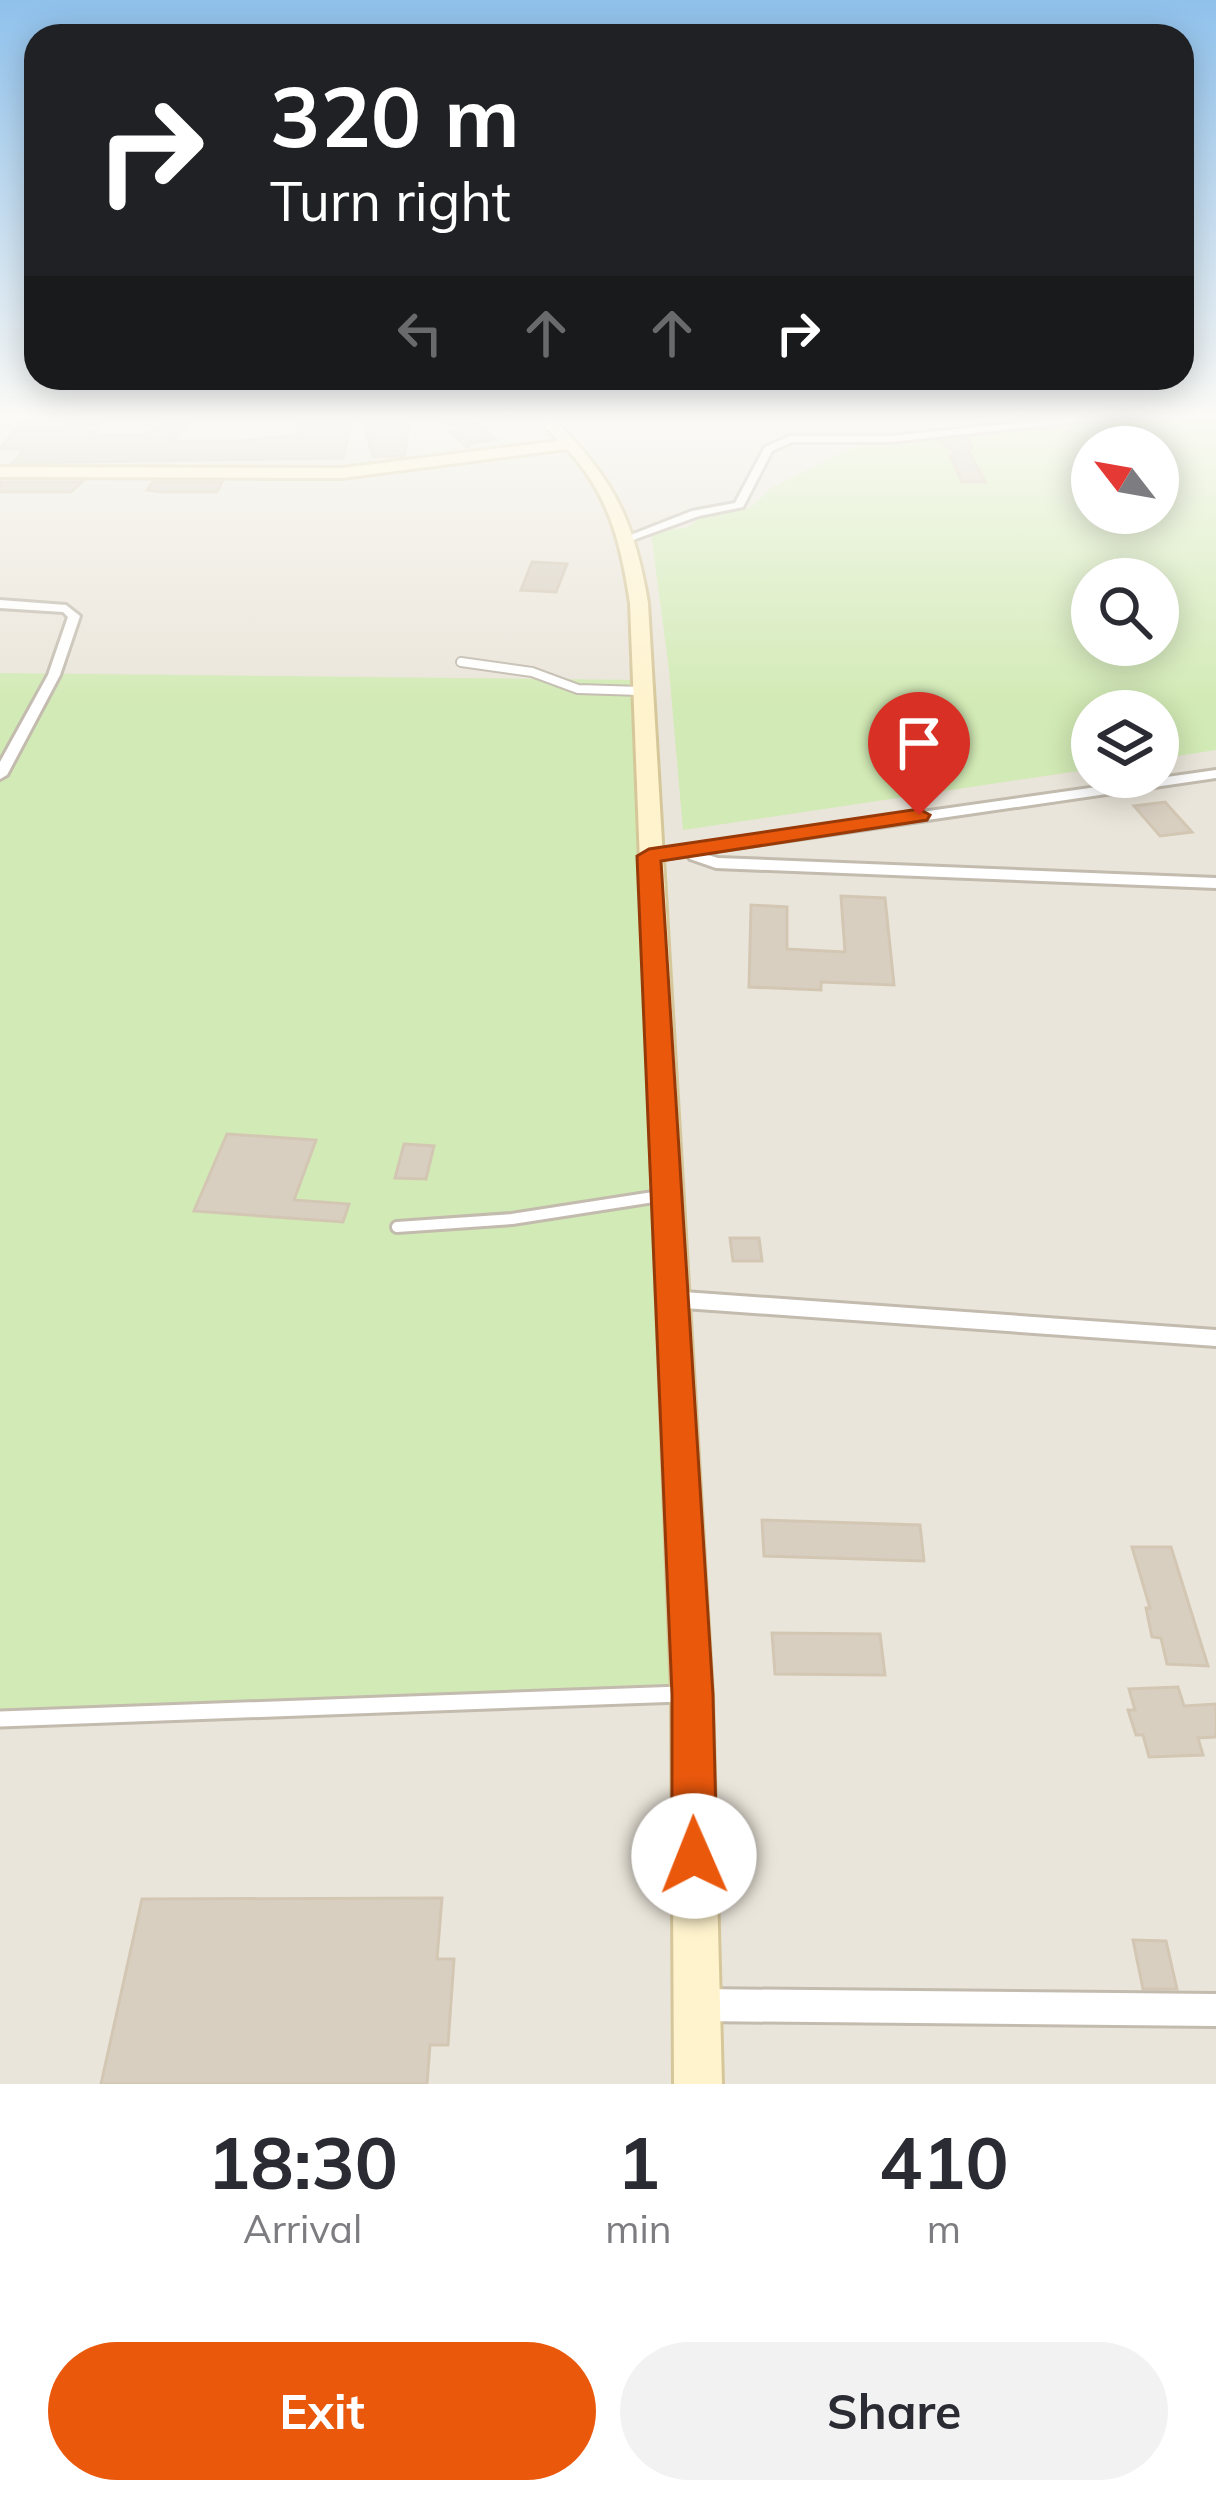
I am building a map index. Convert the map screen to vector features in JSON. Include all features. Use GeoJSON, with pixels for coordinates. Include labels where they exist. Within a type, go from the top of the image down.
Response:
{"type":"FeatureCollection","features":[{"type":"Feature","properties":{"kind":"main road"},"geometry":{"type":"LineString","coordinates":[[619,512],[629,538],[646,691],[649,856],[692,1695],[698,2084]]}},
{"type":"Feature","properties":{"kind":"street"},"geometry":{"type":"LineString","coordinates":[[629,538],[700,512]]}},
{"type":"Feature","properties":{"kind":"street"},"geometry":{"type":"LineString","coordinates":[[0,604],[66,608],[74,616],[54,675],[0,775]]}},
{"type":"Feature","properties":{"kind":"street"},"geometry":{"type":"LineString","coordinates":[[649,856],[689,854],[919,815],[1216,775]]}},
{"type":"Feature","properties":{"kind":"street"},"geometry":{"type":"LineString","coordinates":[[689,854],[716,863],[872,873],[1216,883]]}},
{"type":"Feature","properties":{"kind":"street"},"geometry":{"type":"LineString","coordinates":[[670,1299],[1216,1338]]}},
{"type":"Feature","properties":{"kind":"street"},"geometry":{"type":"LineString","coordinates":[[694,2005],[1216,2010]]}},
{"type":"Feature","properties":{"kind":"lane"},"geometry":{"type":"LineString","coordinates":[[461,662],[532,672],[578,689],[646,691]]}},
{"type":"Feature","properties":{"kind":"lane"},"geometry":{"type":"LineString","coordinates":[[397,1227],[512,1219],[668,1194]]}},
{"type":"Feature","properties":{"kind":"lane"},"geometry":{"type":"LineString","coordinates":[[0,1719],[692,1695]]}},
{"type":"Feature","properties":{"kind":"shaded area"},"geometry":{"type":"Polygon","coordinates":[[[0,512],[1071,512],[1071,534],[1179,534],[1179,512],[1216,512],[1216,2084],[0,2084],[0,512]]]}},
{"type":"Feature","properties":{"kind":"green space"},"geometry":{"type":"Polygon","coordinates":[[[724,512],[1071,512],[1071,534],[1179,534],[1179,512],[1216,512],[1216,750],[1179,756],[1179,690],[1071,690],[1071,772],[683,830],[651,533],[688,527],[702,516],[724,512]]]}},
{"type":"Feature","properties":{"kind":"green space"},"geometry":{"type":"Polygon","coordinates":[[[0,673],[643,680],[681,1698],[0,1719],[0,673]]]}},
{"type":"Feature","properties":{"kind":"building"},"geometry":{"type":"Polygon","coordinates":[[[532,562],[567,564],[556,592],[521,590],[532,562]]]}},
{"type":"Feature","properties":{"kind":"building"},"geometry":{"type":"Polygon","coordinates":[[[1165,802],[1192,832],[1160,836],[1134,806],[1165,802]]]}},
{"type":"Feature","properties":{"kind":"building"},"geometry":{"type":"Polygon","coordinates":[[[841,896],[885,898],[894,985],[821,982],[821,990],[749,987],[751,905],[787,907],[787,949],[845,952],[841,896]]]}},
{"type":"Feature","properties":{"kind":"building"},"geometry":{"type":"Polygon","coordinates":[[[227,1134],[316,1140],[294,1200],[349,1204],[343,1222],[194,1211],[227,1134]]]}},
{"type":"Feature","properties":{"kind":"building"},"geometry":{"type":"Polygon","coordinates":[[[404,1144],[434,1146],[426,1179],[395,1178],[404,1144]]]}},
{"type":"Feature","properties":{"kind":"building"},"geometry":{"type":"Polygon","coordinates":[[[730,1238],[759,1238],[762,1261],[733,1261],[730,1238]]]}},
{"type":"Feature","properties":{"kind":"building"},"geometry":{"type":"Polygon","coordinates":[[[762,1520],[920,1525],[924,1561],[764,1556],[762,1520]]]}},
{"type":"Feature","properties":{"kind":"building"},"geometry":{"type":"Polygon","coordinates":[[[1132,1547],[1171,1547],[1208,1666],[1167,1664],[1161,1638],[1152,1637],[1146,1608],[1150,1608],[1132,1547]]]}},
{"type":"Feature","properties":{"kind":"building"},"geometry":{"type":"Polygon","coordinates":[[[772,1633],[880,1634],[885,1675],[775,1674],[772,1633]]]}},
{"type":"Feature","properties":{"kind":"building"},"geometry":{"type":"Polygon","coordinates":[[[1178,1687],[1184,1706],[1216,1704],[1216,1737],[1198,1738],[1203,1755],[1149,1757],[1128,1710],[1135,1710],[1129,1689],[1178,1687]]]}},
{"type":"Feature","properties":{"kind":"building"},"geometry":{"type":"Polygon","coordinates":[[[442,1898],[437,1959],[454,1959],[448,2045],[430,2045],[427,2084],[101,2084],[142,1899],[442,1898]]]}},
{"type":"Feature","properties":{"kind":"building"},"geometry":{"type":"Polygon","coordinates":[[[1133,1940],[1166,1941],[1177,1989],[1143,1989],[1133,1940]]]}},
{"type":"Feature","properties":{"kind":"route"},"geometry":{"type":"LineString","coordinates":[[694,1856],[692,1695],[670,1299],[657,938],[649,856],[689,854],[919,815]]}}]}
